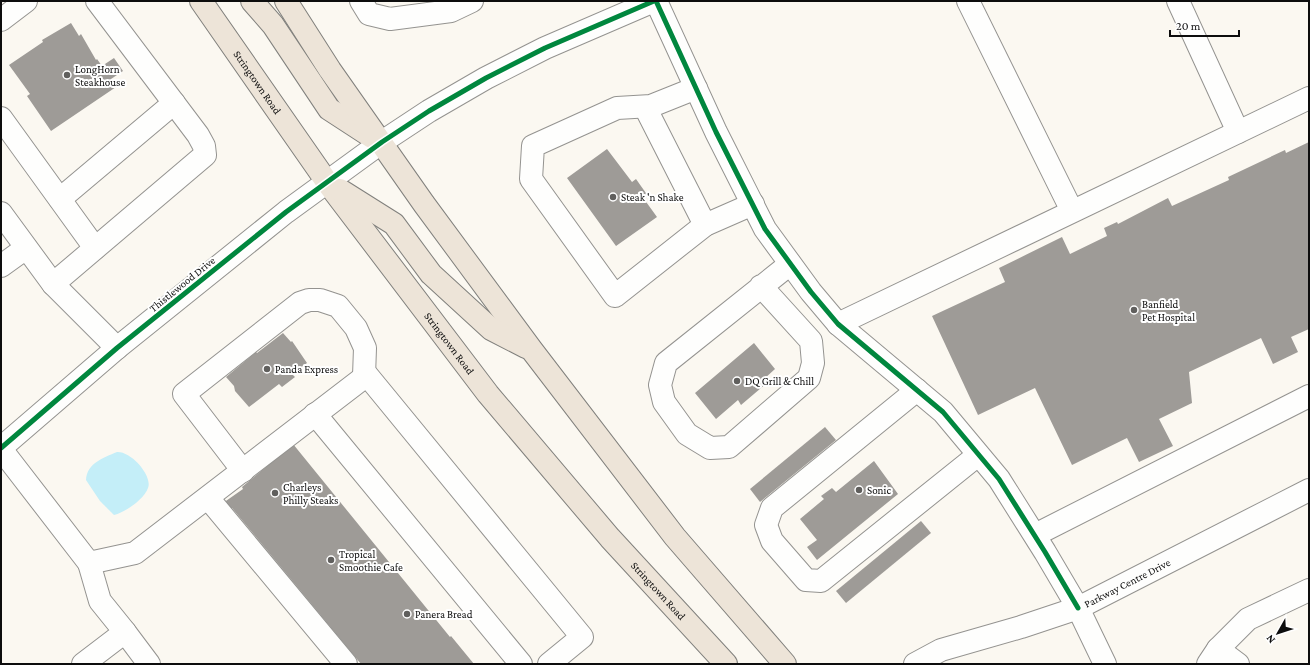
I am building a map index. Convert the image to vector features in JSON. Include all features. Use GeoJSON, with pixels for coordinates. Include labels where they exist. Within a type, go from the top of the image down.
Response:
{"type":"FeatureCollection","features":[{"type":"Feature","properties":{"kind":"main road","name":"Stringtown Road"},"geometry":{"type":"LineString","coordinates":[[201,1],[327,182],[488,394],[610,538],[726,664]]}},
{"type":"Feature","properties":{"kind":"main road"},"geometry":{"type":"LineString","coordinates":[[252,1],[273,25],[329,109],[382,142]]}},
{"type":"Feature","properties":{"kind":"main road"},"geometry":{"type":"LineString","coordinates":[[286,1],[330,70],[531,349],[675,537],[785,664]]}},
{"type":"Feature","properties":{"kind":"main road"},"geometry":{"type":"LineString","coordinates":[[327,182],[394,224],[431,274],[491,329],[531,349]]}},
{"type":"Feature","properties":{"kind":"street"},"geometry":{"type":"LineString","coordinates":[[1,20],[26,1]]}},
{"type":"Feature","properties":{"kind":"street"},"geometry":{"type":"LineString","coordinates":[[53,284],[205,155],[204,146],[198,135],[97,1]]}},
{"type":"Feature","properties":{"kind":"street"},"geometry":{"type":"LineString","coordinates":[[361,1],[369,14],[390,18],[451,10],[472,1]]}},
{"type":"Feature","properties":{"kind":"street"},"geometry":{"type":"LineString","coordinates":[[655,1],[765,229],[811,292],[838,324],[943,412],[999,479],[1035,535],[1078,608],[1105,664]]}},
{"type":"Feature","properties":{"kind":"street","name":"Thistlewood Drive"},"geometry":{"type":"LineString","coordinates":[[1,449],[117,348],[327,182],[382,142],[429,111],[486,78],[545,48],[655,1]]}},
{"type":"Feature","properties":{"kind":"street"},"geometry":{"type":"LineString","coordinates":[[968,1],[1072,211]]}},
{"type":"Feature","properties":{"kind":"street"},"geometry":{"type":"LineString","coordinates":[[1178,1],[1238,132]]}},
{"type":"Feature","properties":{"kind":"street"},"geometry":{"type":"LineString","coordinates":[[696,88],[651,106],[617,108],[533,146],[531,179],[615,296],[705,225],[753,204]]}},
{"type":"Feature","properties":{"kind":"street"},"geometry":{"type":"LineString","coordinates":[[838,324],[1309,98]]}},
{"type":"Feature","properties":{"kind":"street"},"geometry":{"type":"LineString","coordinates":[[60,199],[174,103]]}},
{"type":"Feature","properties":{"kind":"street"},"geometry":{"type":"LineString","coordinates":[[644,107],[705,225]]}},
{"type":"Feature","properties":{"kind":"street"},"geometry":{"type":"LineString","coordinates":[[1,118],[95,248]]}},
{"type":"Feature","properties":{"kind":"street"},"geometry":{"type":"LineString","coordinates":[[1,213],[53,284],[117,348]]}},
{"type":"Feature","properties":{"kind":"street"},"geometry":{"type":"LineString","coordinates":[[1,266],[26,248]]}},
{"type":"Feature","properties":{"kind":"street"},"geometry":{"type":"LineString","coordinates":[[762,286],[811,340],[813,363],[809,378],[729,446],[710,448],[687,434],[664,402],[660,385],[666,363],[762,286],[790,264]]}},
{"type":"Feature","properties":{"kind":"street"},"geometry":{"type":"LineString","coordinates":[[243,471],[184,394],[300,303],[309,300],[320,300],[338,306],[356,328],[365,348],[364,376]]}},
{"type":"Feature","properties":{"kind":"street"},"geometry":{"type":"LineString","coordinates":[[364,376],[367,375],[582,637],[549,664]]}},
{"type":"Feature","properties":{"kind":"street"},"geometry":{"type":"LineString","coordinates":[[89,563],[134,553],[208,498],[364,376]]}},
{"type":"Feature","properties":{"kind":"street"},"geometry":{"type":"LineString","coordinates":[[917,390],[772,508],[766,525],[772,541],[806,580],[821,581],[978,455]]}},
{"type":"Feature","properties":{"kind":"street"},"geometry":{"type":"LineString","coordinates":[[1035,535],[1309,396]]}},
{"type":"Feature","properties":{"kind":"street"},"geometry":{"type":"LineString","coordinates":[[315,414],[521,664]]}},
{"type":"Feature","properties":{"kind":"street"},"geometry":{"type":"LineString","coordinates":[[1,449],[89,563],[100,601],[149,664]]}},
{"type":"Feature","properties":{"kind":"street","name":"Parkway Centre Drive"},"geometry":{"type":"LineString","coordinates":[[915,664],[944,657],[1021,627],[1078,608],[1309,490]]}},
{"type":"Feature","properties":{"kind":"street"},"geometry":{"type":"LineString","coordinates":[[208,498],[346,664]]}},
{"type":"Feature","properties":{"kind":"street"},"geometry":{"type":"LineString","coordinates":[[1238,664],[1213,657],[1248,619],[1309,590]]}},
{"type":"Feature","properties":{"kind":"street"},"geometry":{"type":"LineString","coordinates":[[83,664],[125,632]]}},
{"type":"Feature","properties":{"kind":"water"},"geometry":{"type":"Polygon","coordinates":[[[117,452],[123,453],[140,465],[149,483],[146,492],[139,501],[124,511],[114,515],[100,501],[86,480],[89,469],[93,465],[101,459],[117,452]]]}},
{"type":"Feature","properties":{"kind":"building","name":"LongHorn Steakhouse"},"geometry":{"type":"Polygon","coordinates":[[[71,23],[79,36],[81,34],[96,60],[97,59],[102,66],[114,58],[123,71],[111,79],[116,87],[51,131],[27,96],[30,94],[9,65],[43,42],[42,40],[71,23]]]}},
{"type":"Feature","properties":{"kind":"building"},"geometry":{"type":"Polygon","coordinates":[[[1309,142],[1309,329],[1291,337],[1298,352],[1273,364],[1261,338],[1189,372],[1192,403],[1159,419],[1173,446],[1139,462],[1127,438],[1072,465],[1035,388],[978,415],[932,316],[1005,282],[999,268],[1062,237],[1070,254],[1107,236],[1104,228],[1117,222],[1118,224],[1168,198],[1172,206],[1229,180],[1228,177],[1285,150],[1286,153],[1309,142]]]}},
{"type":"Feature","properties":{"kind":"building","name":"Steak 'n Shake"},"geometry":{"type":"Polygon","coordinates":[[[607,149],[632,182],[636,179],[648,196],[644,199],[657,217],[616,246],[567,178],[607,149]]]}},
{"type":"Feature","properties":{"kind":"building","name":"Panda Express"},"geometry":{"type":"Polygon","coordinates":[[[283,333],[291,342],[292,341],[307,363],[292,374],[295,377],[282,387],[279,384],[249,407],[235,391],[234,386],[226,377],[256,352],[257,353],[283,333]]]}},
{"type":"Feature","properties":{"kind":"building","name":"DQ Grill & Chill"},"geometry":{"type":"Polygon","coordinates":[[[754,343],[775,369],[764,379],[767,383],[741,405],[738,400],[716,419],[695,393],[754,343]]]}},
{"type":"Feature","properties":{"kind":"building"},"geometry":{"type":"Polygon","coordinates":[[[825,427],[836,440],[760,502],[750,489],[825,427]]]}},
{"type":"Feature","properties":{"kind":"building"},"geometry":{"type":"Polygon","coordinates":[[[293,444],[450,637],[451,636],[474,664],[361,664],[232,508],[229,510],[223,503],[243,489],[242,487],[293,444]]]}},
{"type":"Feature","properties":{"kind":"building"},"geometry":{"type":"Polygon","coordinates":[[[874,461],[898,494],[817,560],[807,547],[817,540],[800,519],[824,499],[821,496],[832,488],[836,492],[874,461]]]}},
{"type":"Feature","properties":{"kind":"building"},"geometry":{"type":"Polygon","coordinates":[[[921,521],[931,533],[846,603],[836,591],[921,521]]]}},
{"type":"Feature","properties":{"kind":"cycle path"},"geometry":{"type":"LineString","coordinates":[[1,448],[117,348],[286,212],[382,142],[429,111],[486,78],[545,48],[654,1]]}},
{"type":"Feature","properties":{"kind":"cycle path"},"geometry":{"type":"LineString","coordinates":[[656,1],[716,132],[765,229],[811,292],[838,324],[943,412],[999,479],[1078,608]]}},
{"type":"Feature","properties":{"kind":"place","name":"LongHorn Steakhouse"},"geometry":{"type":"Point","coordinates":[67,75]}},
{"type":"Feature","properties":{"kind":"place","name":"Steak 'n Shake"},"geometry":{"type":"Point","coordinates":[613,197]}},
{"type":"Feature","properties":{"kind":"place","name":"Banfield Pet Hospital"},"geometry":{"type":"Point","coordinates":[1134,310]}},
{"type":"Feature","properties":{"kind":"place","name":"Panda Express"},"geometry":{"type":"Point","coordinates":[267,369]}},
{"type":"Feature","properties":{"kind":"place","name":"DQ Grill & Chill"},"geometry":{"type":"Point","coordinates":[737,381]}},
{"type":"Feature","properties":{"kind":"place","name":"Sonic"},"geometry":{"type":"Point","coordinates":[859,490]}},
{"type":"Feature","properties":{"kind":"place","name":"Charleys Philly Steaks"},"geometry":{"type":"Point","coordinates":[275,493]}},
{"type":"Feature","properties":{"kind":"place","name":"Tropical Smoothie Cafe"},"geometry":{"type":"Point","coordinates":[331,560]}},
{"type":"Feature","properties":{"kind":"place","name":"Panera Bread"},"geometry":{"type":"Point","coordinates":[407,614]}}]}
